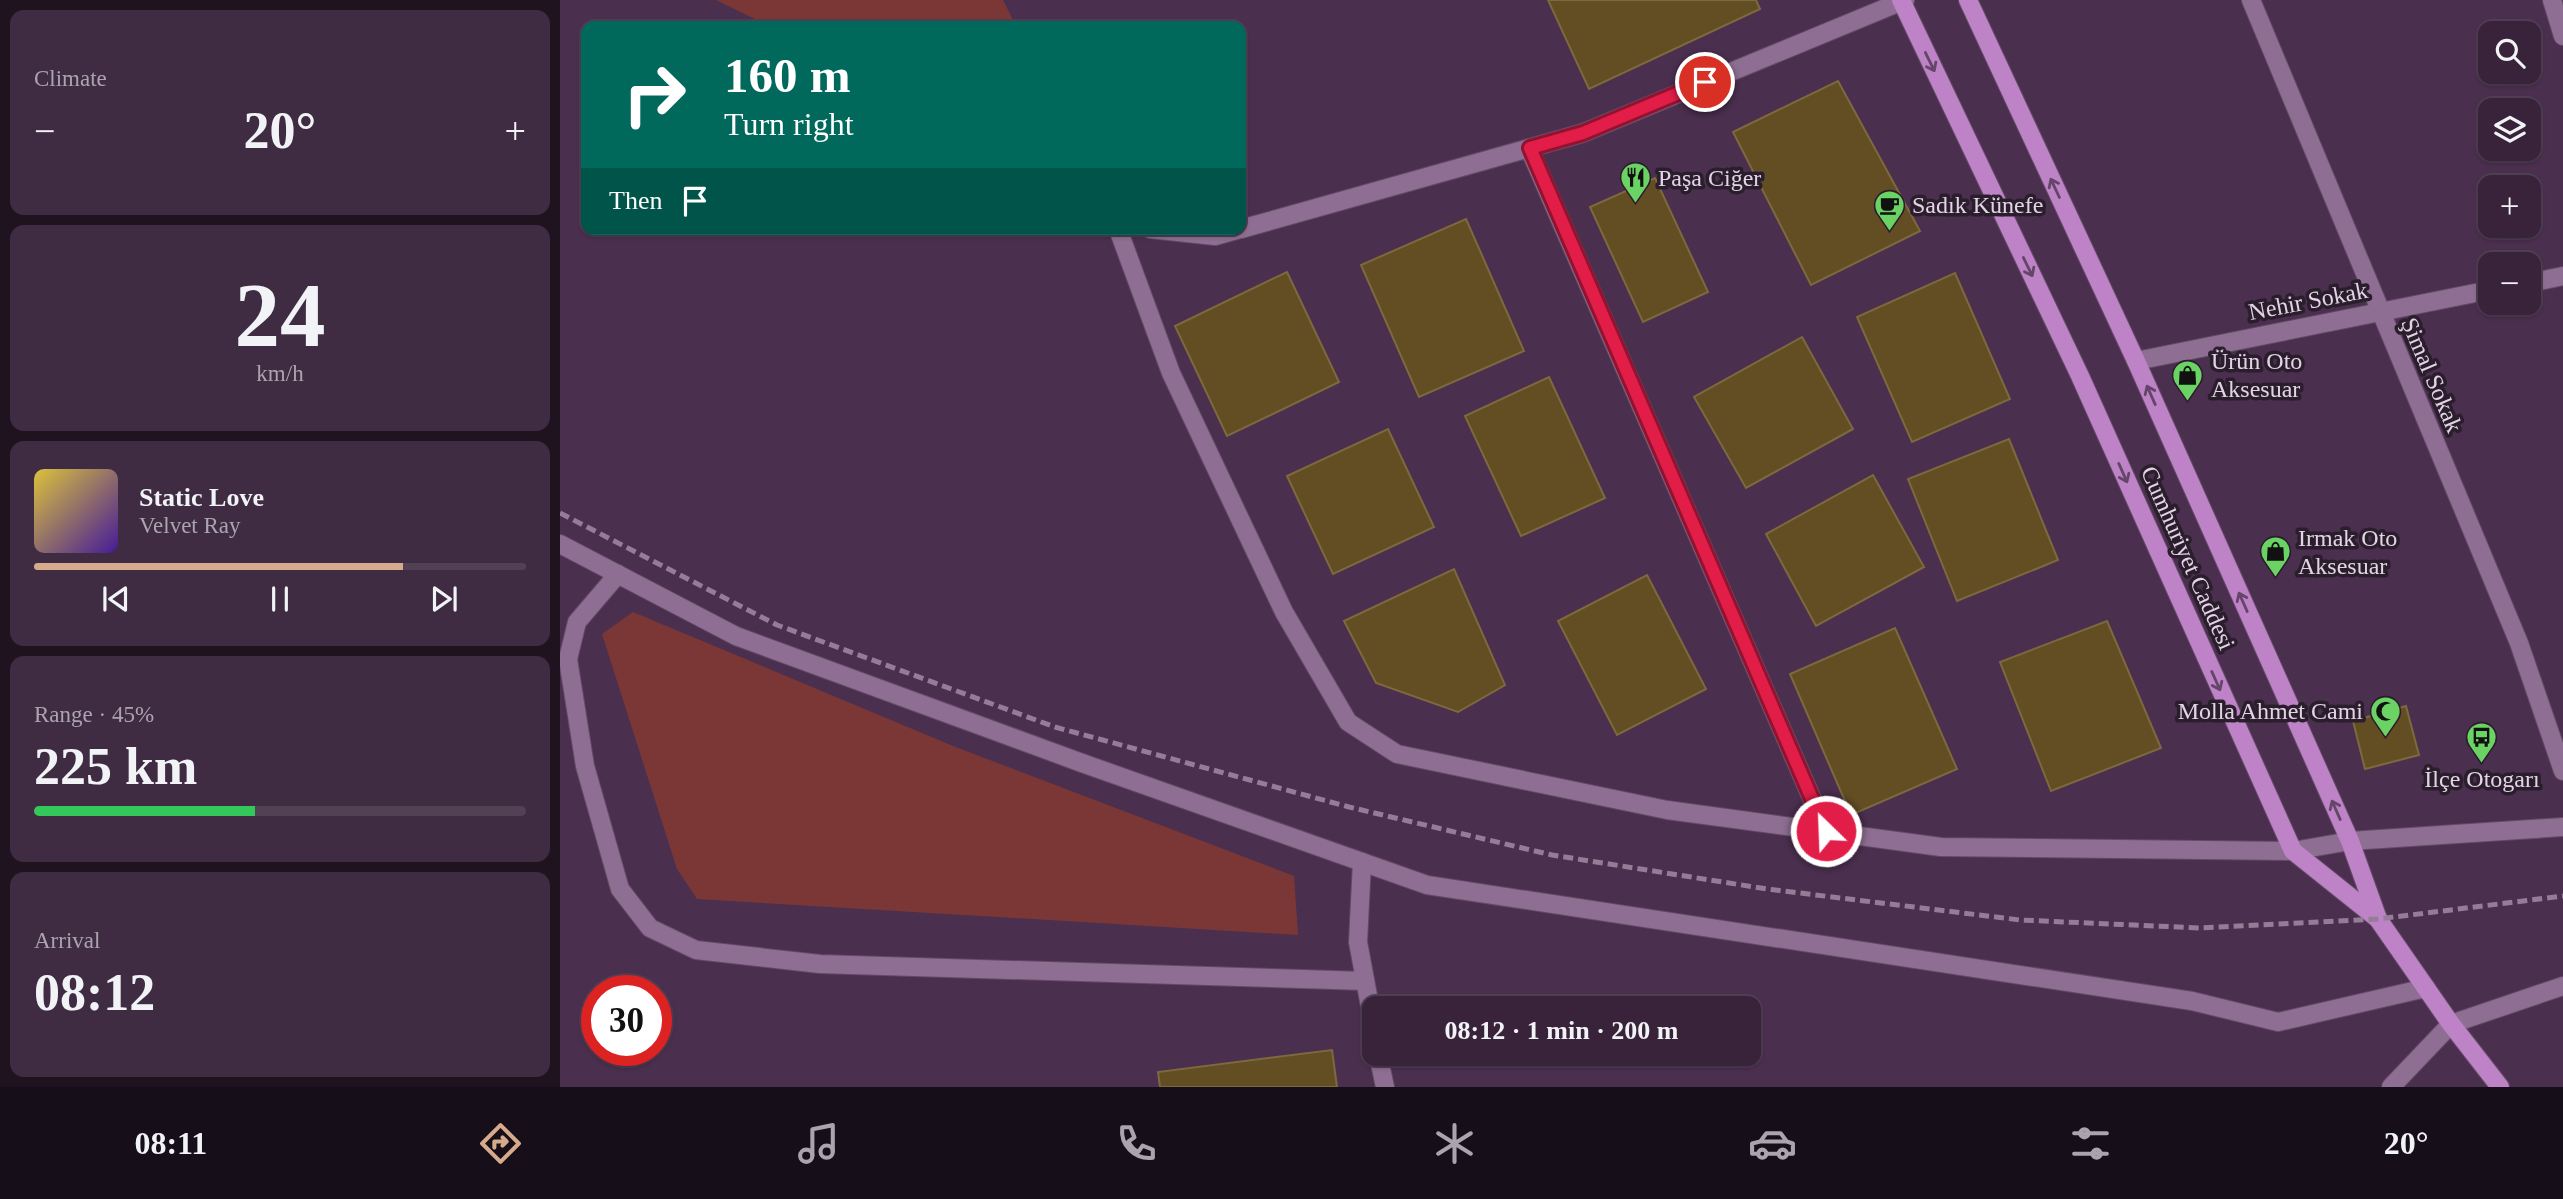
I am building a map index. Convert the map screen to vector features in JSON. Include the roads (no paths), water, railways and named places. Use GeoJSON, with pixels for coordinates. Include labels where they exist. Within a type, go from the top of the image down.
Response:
{"type":"FeatureCollection","features":[{"type":"Feature","properties":{"kind":"main road","name":"Cumhuriyet Caddesi"},"geometry":{"type":"LineString","coordinates":[[1902,0],[2080,376],[2294,851],[2378,919],[2451,1024],[2500,1087]]}},
{"type":"Feature","properties":{"kind":"main road"},"geometry":{"type":"LineString","coordinates":[[1968,0],[2136,361],[2350,841],[2378,919]]}},
{"type":"Feature","properties":{"kind":"street"},"geometry":{"type":"LineString","coordinates":[[1246,227],[1583,133],[1902,0]]}},
{"type":"Feature","properties":{"kind":"street","name":"Şimal Sokak"},"geometry":{"type":"LineString","coordinates":[[2250,0],[2519,643],[2563,771]]}},
{"type":"Feature","properties":{"kind":"street"},"geometry":{"type":"LineString","coordinates":[[2552,0],[2563,36]]}},
{"type":"Feature","properties":{"kind":"street"},"geometry":{"type":"LineString","coordinates":[[1530,148],[1826,831]]}},
{"type":"Feature","properties":{"kind":"street"},"geometry":{"type":"LineString","coordinates":[[1120,235],[1171,373],[1284,612],[1348,722],[1397,754],[1667,810],[1941,847],[2294,851],[2350,841],[2563,827]]}},
{"type":"Feature","properties":{"kind":"street"},"geometry":{"type":"LineString","coordinates":[[2541,281],[2563,276]]}},
{"type":"Feature","properties":{"kind":"street","name":"Nehir Sokak"},"geometry":{"type":"LineString","coordinates":[[2136,361],[2478,292]]}},
{"type":"Feature","properties":{"kind":"street"},"geometry":{"type":"LineString","coordinates":[[560,544],[736,636],[1427,885],[2192,1001],[2278,1022],[2426,988]]}},
{"type":"Feature","properties":{"kind":"street"},"geometry":{"type":"LineString","coordinates":[[618,574],[577,622],[568,659],[585,766],[620,889],[650,928],[696,950],[820,964],[1365,981]]}},
{"type":"Feature","properties":{"kind":"street"},"geometry":{"type":"LineString","coordinates":[[1362,862],[1358,942],[1368,996]]}},
{"type":"Feature","properties":{"kind":"street"},"geometry":{"type":"LineString","coordinates":[[2391,1087],[2451,1024],[2563,986]]}},
{"type":"Feature","properties":{"kind":"street"},"geometry":{"type":"LineString","coordinates":[[1381,1066],[1385,1087]]}},
{"type":"Feature","properties":{"kind":"railway"},"geometry":{"type":"LineString","coordinates":[[560,513],[777,625],[1055,727],[1349,807],[1552,855],[1767,889],[2020,920],[2201,928],[2378,919],[2563,896]]}},
{"type":"Feature","properties":{"kind":"place","name":"Paşa Ciğer"},"geometry":{"type":"Point","coordinates":[1635,205]}},
{"type":"Feature","properties":{"kind":"place","name":"Sadık Künefe"},"geometry":{"type":"Point","coordinates":[1889,232]}},
{"type":"Feature","properties":{"kind":"place","name":"Ürün Oto Aksesuar"},"geometry":{"type":"Point","coordinates":[2188,402]}},
{"type":"Feature","properties":{"kind":"place","name":"Irmak Oto Aksesuar"},"geometry":{"type":"Point","coordinates":[2275,579]}},
{"type":"Feature","properties":{"kind":"place","name":"Molla Ahmet Cami"},"geometry":{"type":"Point","coordinates":[2386,738]}},
{"type":"Feature","properties":{"kind":"place","name":"İlçe Otogarı"},"geometry":{"type":"Point","coordinates":[2482,764]}}]}
